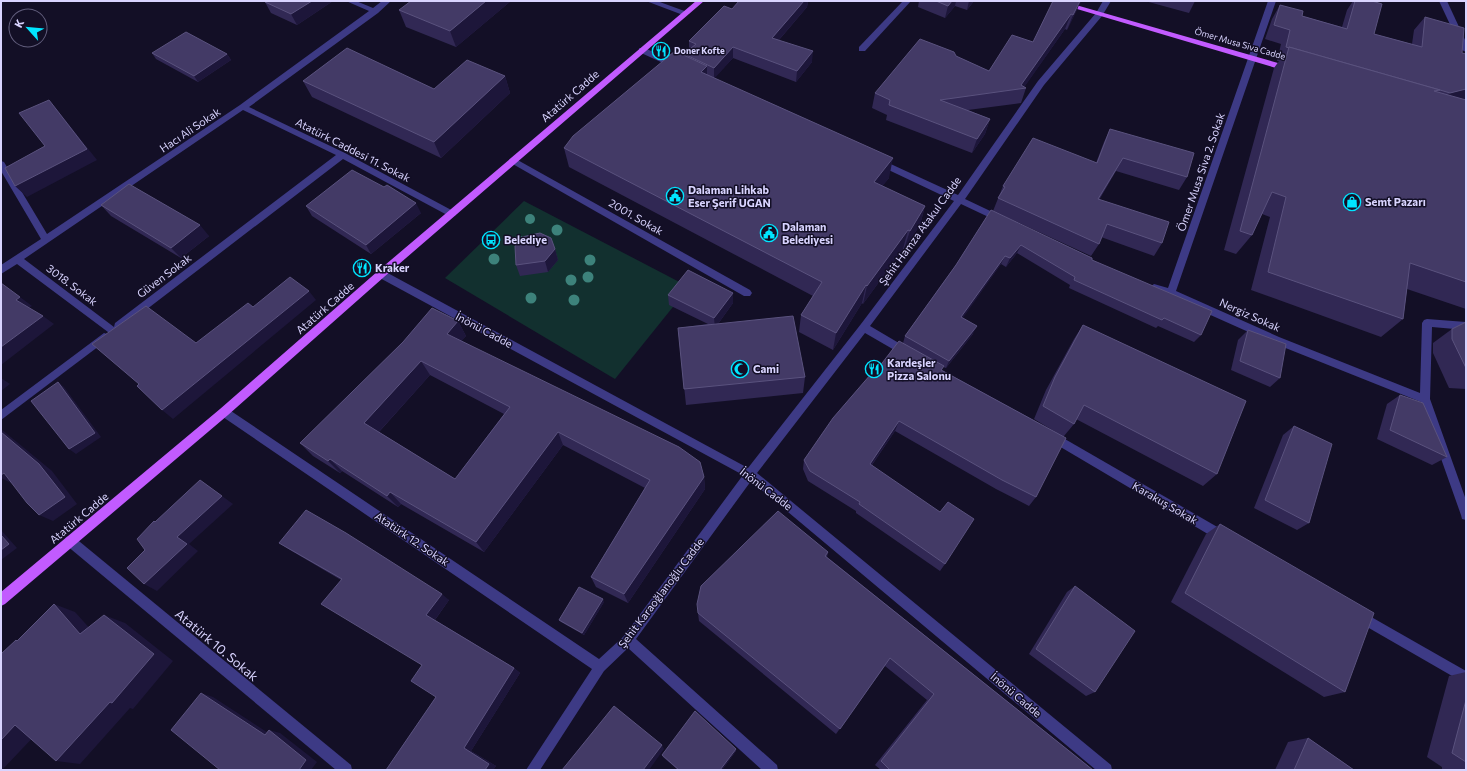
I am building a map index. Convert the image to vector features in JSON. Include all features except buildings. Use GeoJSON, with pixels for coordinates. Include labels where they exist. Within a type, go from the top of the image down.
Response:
{"type":"FeatureCollection","features":[{"type":"Feature","properties":{"kind":"main road","name":"Atatürk Cadde"},"geometry":{"type":"LineString","coordinates":[[1,600],[224,412],[381,274],[700,1]]}},
{"type":"Feature","properties":{"kind":"main road","name":"Ömer Musa Siva Cadde"},"geometry":{"type":"LineString","coordinates":[[1054,1],[1298,71]]}},
{"type":"Feature","properties":{"kind":"street"},"geometry":{"type":"LineString","coordinates":[[350,1],[375,11]]}},
{"type":"Feature","properties":{"kind":"street","name":"Hacı Ali Sokak"},"geometry":{"type":"LineString","coordinates":[[1,270],[243,107],[387,1]]}},
{"type":"Feature","properties":{"kind":"street"},"geometry":{"type":"LineString","coordinates":[[650,1],[686,13]]}},
{"type":"Feature","properties":{"kind":"street"},"geometry":{"type":"LineString","coordinates":[[862,49],[907,1]]}},
{"type":"Feature","properties":{"kind":"street","name":"Şehit Hamza Atakul Cadde"},"geometry":{"type":"LineString","coordinates":[[750,474],[864,327],[959,200],[1041,83],[1099,14],[1107,1]]}},
{"type":"Feature","properties":{"kind":"street","name":"Ömer Musa Siva 2. Sokak"},"geometry":{"type":"LineString","coordinates":[[1171,293],[1272,1]]}},
{"type":"Feature","properties":{"kind":"street"},"geometry":{"type":"LineString","coordinates":[[1443,1],[1466,50]]}},
{"type":"Feature","properties":{"kind":"street"},"geometry":{"type":"LineString","coordinates":[[642,50],[686,70]]}},
{"type":"Feature","properties":{"kind":"street","name":"Atatürk Caddesi 11. Sokak"},"geometry":{"type":"LineString","coordinates":[[243,107],[342,155],[452,214]]}},
{"type":"Feature","properties":{"kind":"street","name":"Güven Sokak"},"geometry":{"type":"LineString","coordinates":[[1,416],[342,155]]}},
{"type":"Feature","properties":{"kind":"street"},"geometry":{"type":"LineString","coordinates":[[872,159],[1008,223]]}},
{"type":"Feature","properties":{"kind":"street","name":"2001. Sokak"},"geometry":{"type":"LineString","coordinates":[[514,161],[747,293]]}},
{"type":"Feature","properties":{"kind":"street"},"geometry":{"type":"LineString","coordinates":[[1,164],[46,240]]}},
{"type":"Feature","properties":{"kind":"street","name":"3018. Sokak"},"geometry":{"type":"LineString","coordinates":[[17,259],[112,331]]}},
{"type":"Feature","properties":{"kind":"street","name":"İnönü Cadde"},"geometry":{"type":"LineString","coordinates":[[381,274],[750,474],[1106,770]]}},
{"type":"Feature","properties":{"kind":"street","name":"Nergiz Sokak"},"geometry":{"type":"LineString","coordinates":[[1143,284],[1171,293],[1276,340],[1425,398]]}},
{"type":"Feature","properties":{"kind":"street"},"geometry":{"type":"LineString","coordinates":[[1466,326],[1427,323],[1425,398],[1466,516]]}},
{"type":"Feature","properties":{"kind":"street"},"geometry":{"type":"LineString","coordinates":[[864,327],[919,359]]}},
{"type":"Feature","properties":{"kind":"street","name":"Atatürk 12. Sokak"},"geometry":{"type":"LineString","coordinates":[[224,412],[600,667]]}},
{"type":"Feature","properties":{"kind":"street","name":"Karakuş Sokak"},"geometry":{"type":"LineString","coordinates":[[1042,431],[1234,543]]}},
{"type":"Feature","properties":{"kind":"street","name":"Şehit Karaoğlanoğlu Cadde"},"geometry":{"type":"LineString","coordinates":[[532,770],[600,667],[628,640],[750,474]]}},
{"type":"Feature","properties":{"kind":"street","name":"Atatürk 10. Sokak"},"geometry":{"type":"LineString","coordinates":[[70,541],[346,770]]}},
{"type":"Feature","properties":{"kind":"street"},"geometry":{"type":"LineString","coordinates":[[1350,610],[1466,678]]}},
{"type":"Feature","properties":{"kind":"street"},"geometry":{"type":"LineString","coordinates":[[628,640],[772,770]]}},
{"type":"Feature","properties":{"kind":"green space"},"geometry":{"type":"Polygon","coordinates":[[[524,201],[689,287],[615,379],[445,278],[524,201]]]}},
{"type":"Feature","properties":{"kind":"place","name":"Doner Kofte"},"geometry":{"type":"Point","coordinates":[661,51]}},
{"type":"Feature","properties":{"kind":"place","name":"Dalaman Lihkab Eser Şerif UGAN"},"geometry":{"type":"Point","coordinates":[675,196]}},
{"type":"Feature","properties":{"kind":"place","name":"Semt Pazarı"},"geometry":{"type":"Point","coordinates":[1352,202]}},
{"type":"Feature","properties":{"kind":"place","name":"Dalaman Belediyesi"},"geometry":{"type":"Point","coordinates":[769,233]}},
{"type":"Feature","properties":{"kind":"place","name":"Belediye"},"geometry":{"type":"Point","coordinates":[491,240]}},
{"type":"Feature","properties":{"kind":"place","name":"Kraker"},"geometry":{"type":"Point","coordinates":[362,268]}},
{"type":"Feature","properties":{"kind":"place","name":"Cami"},"geometry":{"type":"Point","coordinates":[740,369]}},
{"type":"Feature","properties":{"kind":"place","name":"Kardeşler Pizza Salonu"},"geometry":{"type":"Point","coordinates":[874,369]}}]}
